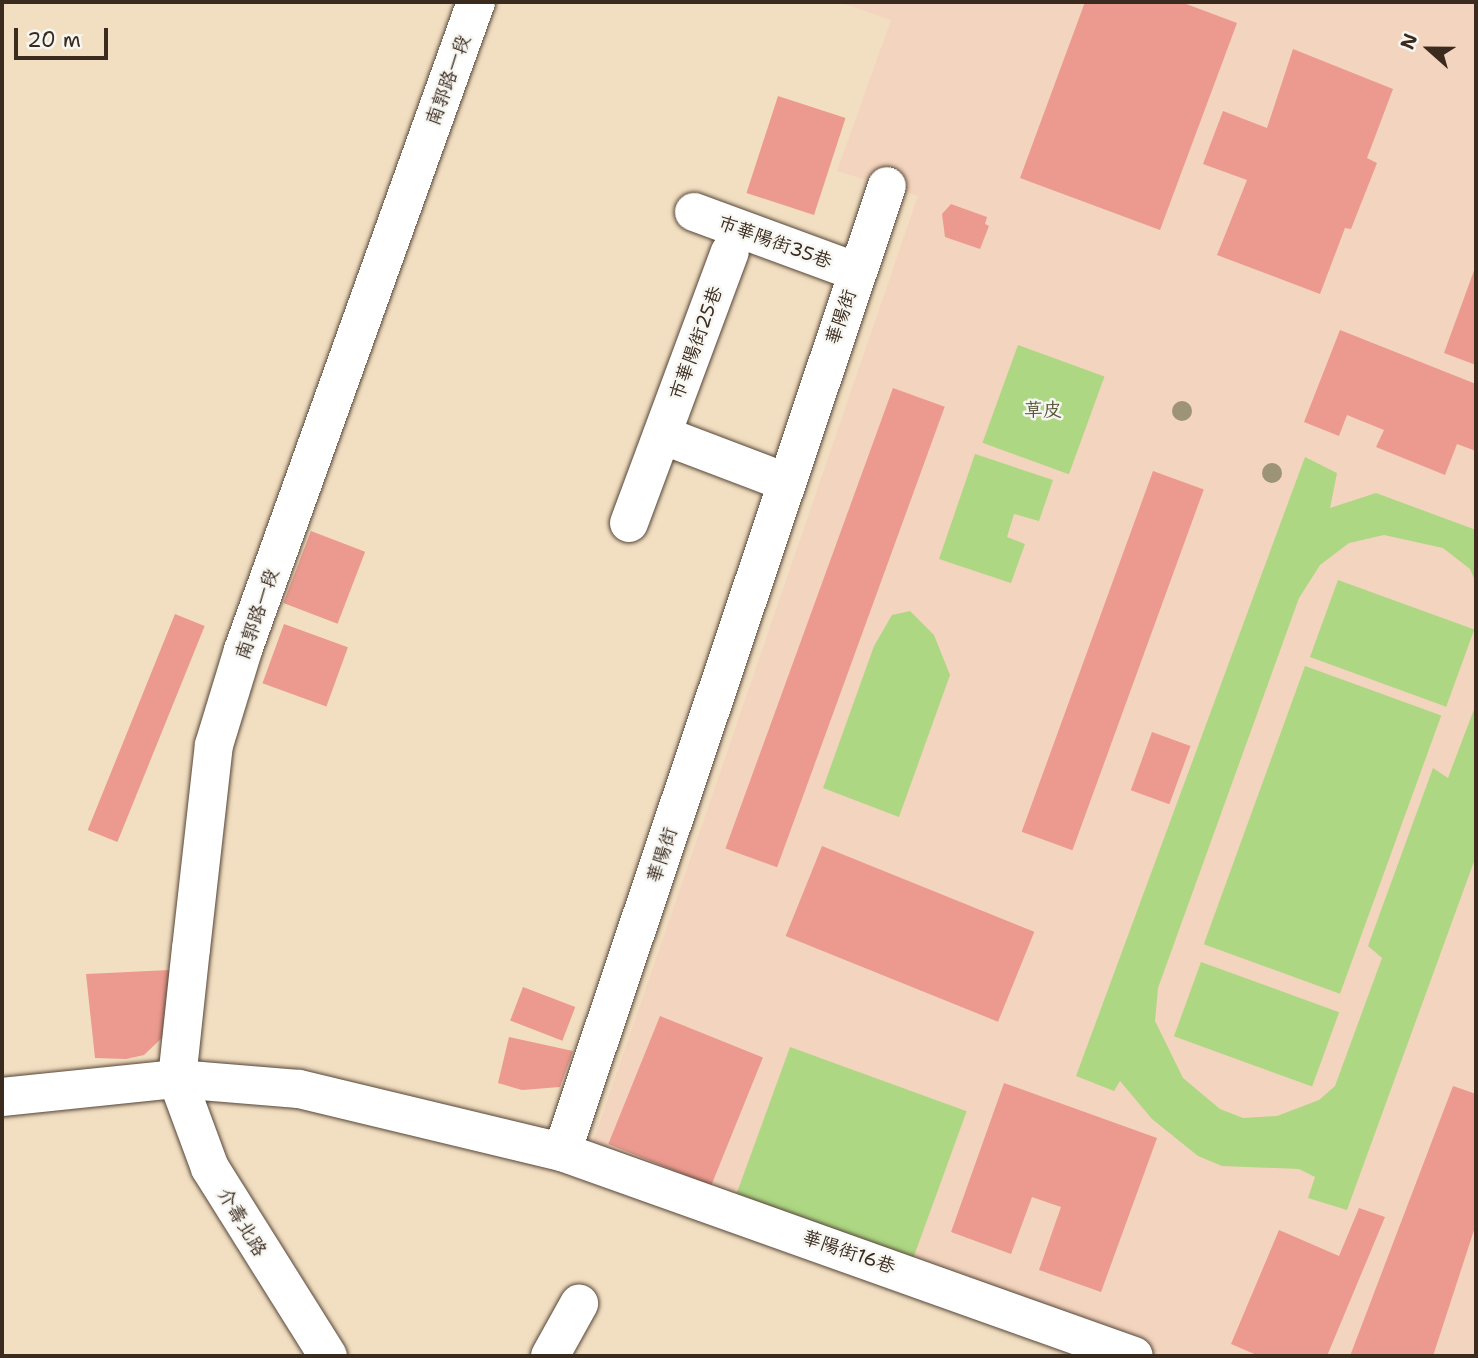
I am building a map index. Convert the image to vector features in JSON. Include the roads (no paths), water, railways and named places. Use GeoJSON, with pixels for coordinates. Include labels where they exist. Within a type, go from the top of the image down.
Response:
{"type":"FeatureCollection","features":[{"type":"Feature","properties":{"kind":"street","name":"南郭路一段"},"geometry":{"type":"LineString","coordinates":[[177,1079],[214,745],[243,650],[476,2]]}},
{"type":"Feature","properties":{"kind":"street","name":"華陽街"},"geometry":{"type":"LineString","coordinates":[[562,1152],[887,186]]}},
{"type":"Feature","properties":{"kind":"street","name":"市華陽街35巷"},"geometry":{"type":"LineString","coordinates":[[694,212],[857,272]]}},
{"type":"Feature","properties":{"kind":"street","name":"市華陽街25巷"},"geometry":{"type":"LineString","coordinates":[[629,523],[730,252]]}},
{"type":"Feature","properties":{"kind":"street"},"geometry":{"type":"LineString","coordinates":[[663,435],[786,482]]}},
{"type":"Feature","properties":{"kind":"street"},"geometry":{"type":"LineString","coordinates":[[2,1097],[177,1079],[299,1089],[562,1152]]}},
{"type":"Feature","properties":{"kind":"street","name":"介壽北路"},"geometry":{"type":"LineString","coordinates":[[177,1079],[210,1168],[328,1356]]}},
{"type":"Feature","properties":{"kind":"street","name":"華陽街16巷"},"geometry":{"type":"LineString","coordinates":[[562,1152],[1134,1356]]}},
{"type":"Feature","properties":{"kind":"street"},"geometry":{"type":"LineString","coordinates":[[550,1356],[579,1304]]}},
{"type":"Feature","properties":{"kind":"park label","name":"草皮"},"geometry":{"type":"Point","coordinates":[1043,410]}}]}
